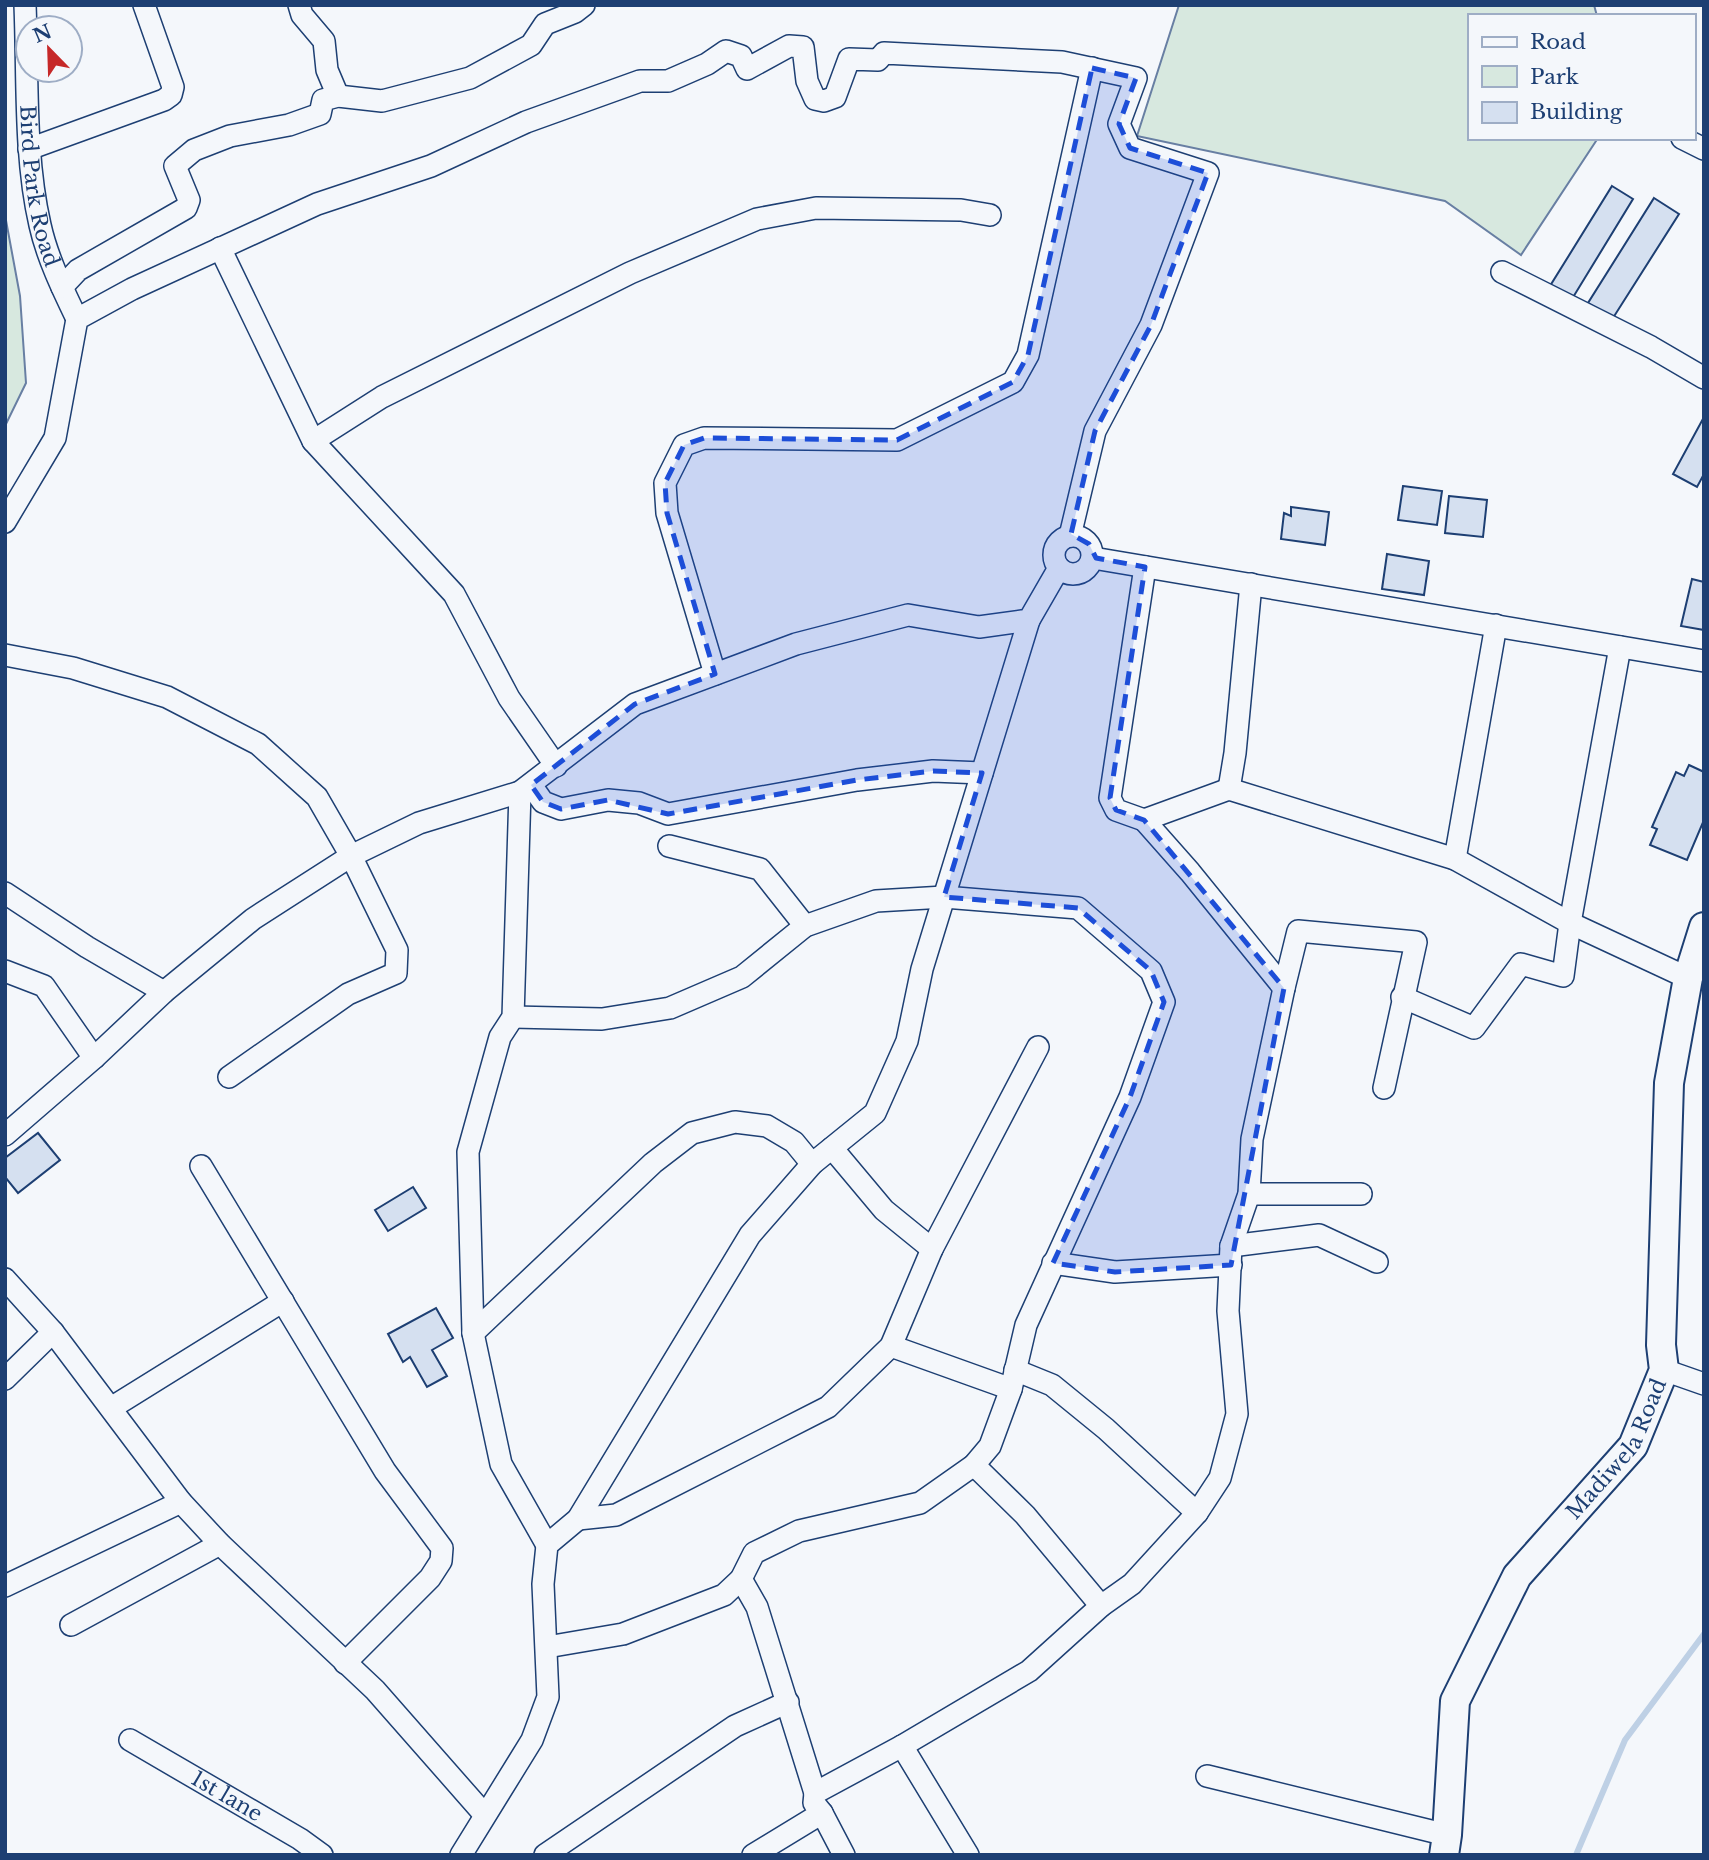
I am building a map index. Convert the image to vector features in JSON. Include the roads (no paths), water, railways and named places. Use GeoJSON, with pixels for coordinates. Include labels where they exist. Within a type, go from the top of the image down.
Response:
{"type":"FeatureCollection","features":[{"type":"Feature","properties":{"kind":"main road","name":"Madiwela Road"},"geometry":{"type":"LineString","coordinates":[[1446,1845],[1455,1701],[1517,1576],[1633,1446],[1664,1370],[1661,1345],[1669,1083],[1688,978],[1704,927]]}},
{"type":"Feature","properties":{"kind":"street","name":"Bird Park Road"},"geometry":{"type":"LineString","coordinates":[[25,5],[29,149],[40,226],[77,320]]}},
{"type":"Feature","properties":{"kind":"street"},"geometry":{"type":"LineString","coordinates":[[29,149],[164,100],[171,95],[173,87],[144,5]]}},
{"type":"Feature","properties":{"kind":"street"},"geometry":{"type":"LineString","coordinates":[[299,5],[302,15],[324,41],[327,71],[338,96]]}},
{"type":"Feature","properties":{"kind":"street"},"geometry":{"type":"LineString","coordinates":[[62,287],[78,270],[186,208],[189,201],[175,166],[194,150],[230,135],[289,125],[310,118],[320,114],[323,100],[338,96],[382,101],[470,78],[531,45],[545,24],[575,12],[584,5]]}},
{"type":"Feature","properties":{"kind":"street"},"geometry":{"type":"LineString","coordinates":[[5,522],[55,439],[77,320],[132,289],[317,204],[431,166],[526,121],[640,81],[668,81],[707,64],[726,51],[741,56],[747,69],[789,46],[803,47],[807,81],[815,99],[824,101],[835,97],[849,59],[878,60],[884,54],[1062,62],[1136,78],[1119,124],[1129,148],[1208,173],[1151,326],[1095,431],[1070,536],[1057,545],[1055,561],[1059,568],[1065,573],[1079,574],[1086,570],[1093,558],[1092,550],[1084,539],[1070,536]]}},
{"type":"Feature","properties":{"kind":"street"},"geometry":{"type":"LineString","coordinates":[[715,674],[667,513],[665,483],[684,446],[704,438],[897,440],[1013,382],[1028,355],[1092,68]]}},
{"type":"Feature","properties":{"kind":"street"},"geometry":{"type":"LineString","coordinates":[[1686,140],[1704,149]]}},
{"type":"Feature","properties":{"kind":"street"},"geometry":{"type":"LineString","coordinates":[[313,441],[382,397],[630,273],[757,219],[816,208],[961,210],[990,215]]}},
{"type":"Feature","properties":{"kind":"street"},"geometry":{"type":"LineString","coordinates":[[220,248],[313,441],[453,594],[509,698],[556,766]]}},
{"type":"Feature","properties":{"kind":"street"},"geometry":{"type":"LineString","coordinates":[[1502,272],[1651,347],[1704,378]]}},
{"type":"Feature","properties":{"kind":"street"},"geometry":{"type":"LineString","coordinates":[[1093,558],[1704,661]]}},
{"type":"Feature","properties":{"kind":"street"},"geometry":{"type":"LineString","coordinates":[[1145,567],[1110,798],[1116,810],[1144,820],[1284,988]]}},
{"type":"Feature","properties":{"kind":"street"},"geometry":{"type":"LineString","coordinates":[[548,1545],[578,1519],[750,1235],[812,1164],[875,1113],[907,1041],[922,968],[1029,620],[1059,568]]}},
{"type":"Feature","properties":{"kind":"street"},"geometry":{"type":"LineString","coordinates":[[1229,789],[1235,753],[1251,584]]}},
{"type":"Feature","properties":{"kind":"street"},"geometry":{"type":"LineString","coordinates":[[5,1135],[94,1058],[164,992],[253,919],[351,856],[419,823],[525,788],[635,704],[796,645],[908,615],[979,626],[1029,620]]}},
{"type":"Feature","properties":{"kind":"street"},"geometry":{"type":"LineString","coordinates":[[1455,859],[1496,625]]}},
{"type":"Feature","properties":{"kind":"street"},"geometry":{"type":"LineString","coordinates":[[1402,997],[1474,1028],[1521,964],[1563,976],[1570,923],[1620,647]]}},
{"type":"Feature","properties":{"kind":"street"},"geometry":{"type":"LineString","coordinates":[[5,655],[73,668],[167,698],[258,744],[317,797],[351,856],[397,950],[396,973],[348,994],[229,1077]]}},
{"type":"Feature","properties":{"kind":"street"},"geometry":{"type":"LineString","coordinates":[[525,788],[543,802],[561,809],[608,800],[639,803],[668,814],[857,780],[933,771],[982,773]]}},
{"type":"Feature","properties":{"kind":"street"},"geometry":{"type":"LineString","coordinates":[[461,1855],[532,1740],[548,1697],[543,1584],[548,1545],[501,1464],[473,1333],[468,1152],[500,1037],[513,1017],[525,788]]}},
{"type":"Feature","properties":{"kind":"street"},"geometry":{"type":"LineString","coordinates":[[1144,820],[1229,789],[1455,859],[1570,923],[1688,978]]}},
{"type":"Feature","properties":{"kind":"street"},"geometry":{"type":"LineString","coordinates":[[669,846],[760,869],[805,926]]}},
{"type":"Feature","properties":{"kind":"street"},"geometry":{"type":"LineString","coordinates":[[5,893],[87,947],[164,992]]}},
{"type":"Feature","properties":{"kind":"street"},"geometry":{"type":"LineString","coordinates":[[513,1017],[602,1018],[670,1008],[742,977],[805,926],[876,901],[944,897],[1078,908],[1151,971],[1164,1002],[1130,1097],[1026,1325],[1013,1379],[990,1446],[974,1465],[920,1503],[799,1531],[754,1553],[741,1579],[724,1595],[624,1634],[547,1647]]}},
{"type":"Feature","properties":{"kind":"street"},"geometry":{"type":"LineString","coordinates":[[753,1855],[819,1803],[902,1746],[1029,1671],[1101,1606],[1132,1584],[1197,1513],[1220,1478],[1237,1414],[1228,1311],[1231,1256],[1249,1194],[1252,1139],[1298,931],[1416,942],[1384,1088]]}},
{"type":"Feature","properties":{"kind":"street"},"geometry":{"type":"LineString","coordinates":[[5,971],[44,986],[94,1058]]}},
{"type":"Feature","properties":{"kind":"street"},"geometry":{"type":"LineString","coordinates":[[578,1519],[616,1515],[828,1407],[891,1346],[932,1249],[1038,1047]]}},
{"type":"Feature","properties":{"kind":"street"},"geometry":{"type":"LineString","coordinates":[[473,1333],[653,1163],[692,1133],[735,1122],[767,1126],[794,1142],[812,1164]]}},
{"type":"Feature","properties":{"kind":"street"},"geometry":{"type":"LineString","coordinates":[[832,1148],[884,1210],[932,1249]]}},
{"type":"Feature","properties":{"kind":"street"},"geometry":{"type":"LineString","coordinates":[[201,1166],[385,1471],[442,1548],[441,1561],[430,1578],[345,1663]]}},
{"type":"Feature","properties":{"kind":"street"},"geometry":{"type":"LineString","coordinates":[[1249,1194],[1361,1194]]}},
{"type":"Feature","properties":{"kind":"street"},"geometry":{"type":"LineString","coordinates":[[1053,1263],[1115,1272],[1231,1256],[1319,1235],[1377,1262]]}},
{"type":"Feature","properties":{"kind":"street"},"geometry":{"type":"LineString","coordinates":[[5,1279],[53,1332],[181,1502],[220,1544],[374,1690],[484,1814]]}},
{"type":"Feature","properties":{"kind":"street"},"geometry":{"type":"LineString","coordinates":[[111,1408],[283,1301]]}},
{"type":"Feature","properties":{"kind":"street"},"geometry":{"type":"LineString","coordinates":[[5,1380],[53,1332]]}},
{"type":"Feature","properties":{"kind":"street"},"geometry":{"type":"LineString","coordinates":[[891,1346],[1013,1379],[1052,1385],[1106,1429],[1197,1513]]}},
{"type":"Feature","properties":{"kind":"street"},"geometry":{"type":"LineString","coordinates":[[1664,1370],[1704,1384]]}},
{"type":"Feature","properties":{"kind":"street"},"geometry":{"type":"LineString","coordinates":[[974,1465],[1026,1515],[1101,1606]]}},
{"type":"Feature","properties":{"kind":"street"},"geometry":{"type":"LineString","coordinates":[[5,1586],[181,1502]]}},
{"type":"Feature","properties":{"kind":"street"},"geometry":{"type":"LineString","coordinates":[[71,1625],[220,1544]]}},
{"type":"Feature","properties":{"kind":"street"},"geometry":{"type":"LineString","coordinates":[[741,1579],[757,1607],[819,1803],[844,1855]]}},
{"type":"Feature","properties":{"kind":"street"},"geometry":{"type":"LineString","coordinates":[[545,1855],[735,1726],[788,1702]]}},
{"type":"Feature","properties":{"kind":"street","name":"1st lane"},"geometry":{"type":"LineString","coordinates":[[130,1740],[300,1839],[322,1855]]}},
{"type":"Feature","properties":{"kind":"street"},"geometry":{"type":"LineString","coordinates":[[902,1746],[968,1855]]}},
{"type":"Feature","properties":{"kind":"street"},"geometry":{"type":"LineString","coordinates":[[1207,1776],[1446,1845]]}},
{"type":"Feature","properties":{"kind":"waterway"},"geometry":{"type":"LineString","coordinates":[[1576,1855],[1625,1740],[1704,1634]]}}]}
